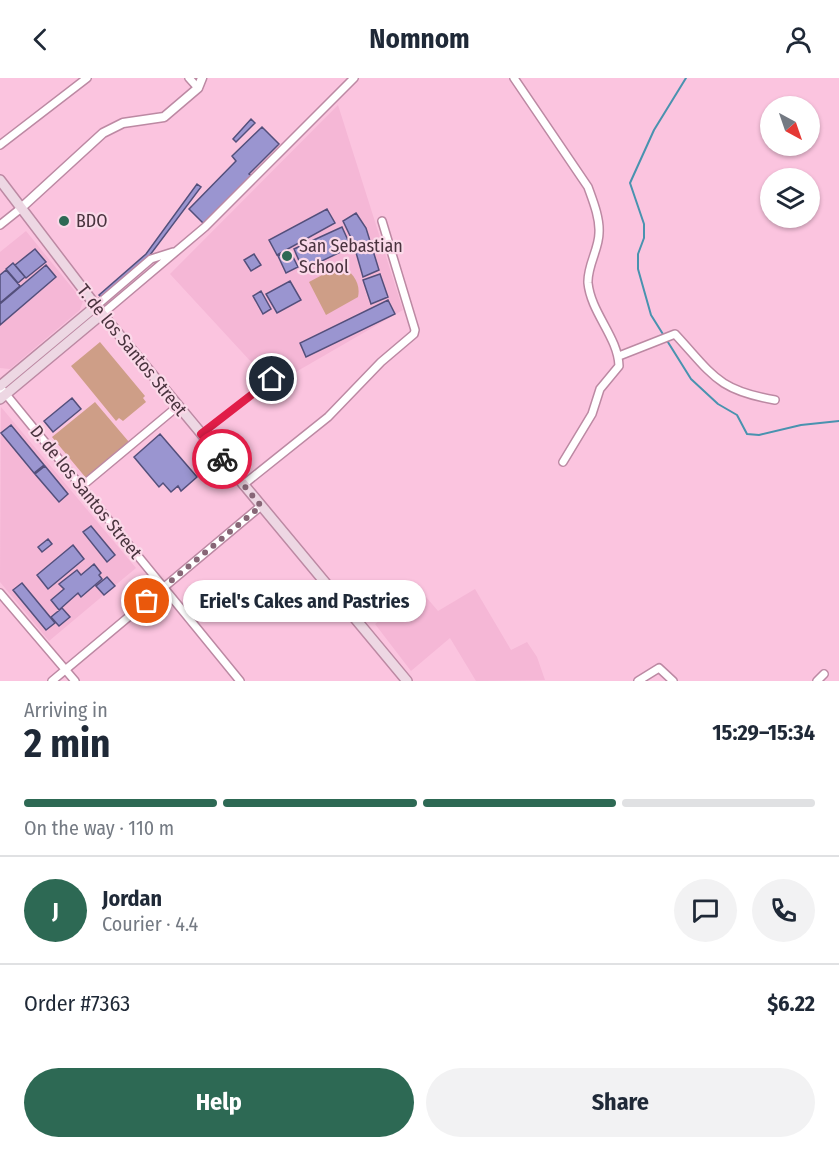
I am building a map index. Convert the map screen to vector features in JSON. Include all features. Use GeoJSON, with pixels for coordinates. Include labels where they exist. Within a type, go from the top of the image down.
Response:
{"type":"FeatureCollection","features":[{"type":"Feature","properties":{"kind":"main road","name":"T. de los Santos Street"},"geometry":{"type":"LineString","coordinates":[[0,180],[99,310],[407,681]]}},
{"type":"Feature","properties":{"kind":"main road"},"geometry":{"type":"LineString","coordinates":[[1,391],[99,310]]}},
{"type":"Feature","properties":{"kind":"street"},"geometry":{"type":"LineString","coordinates":[[0,145],[87,78]]}},
{"type":"Feature","properties":{"kind":"street"},"geometry":{"type":"LineString","coordinates":[[189,78],[198,88]]}},
{"type":"Feature","properties":{"kind":"street"},"geometry":{"type":"LineString","coordinates":[[0,225],[103,133],[123,123],[164,117],[198,88],[202,78]]}},
{"type":"Feature","properties":{"kind":"street"},"geometry":{"type":"LineString","coordinates":[[99,310],[151,259],[178,251],[354,78]]}},
{"type":"Feature","properties":{"kind":"street"},"geometry":{"type":"LineString","coordinates":[[514,78],[588,187],[595,206],[599,233],[588,282],[593,300],[619,356],[619,366],[600,389],[592,414],[563,462]]}},
{"type":"Feature","properties":{"kind":"street"},"geometry":{"type":"LineString","coordinates":[[243,485],[328,417],[381,362],[414,334],[415,330],[382,222]]}},
{"type":"Feature","properties":{"kind":"street"},"geometry":{"type":"LineString","coordinates":[[619,356],[675,334],[708,373],[724,384],[746,395],[775,400]]}},
{"type":"Feature","properties":{"kind":"street","name":"D. de los Santos Street"},"geometry":{"type":"LineString","coordinates":[[1,391],[82,486],[240,681]]}},
{"type":"Feature","properties":{"kind":"street"},"geometry":{"type":"LineString","coordinates":[[82,486],[178,406]]}},
{"type":"Feature","properties":{"kind":"street"},"geometry":{"type":"LineString","coordinates":[[52,681],[261,506]]}},
{"type":"Feature","properties":{"kind":"street"},"geometry":{"type":"LineString","coordinates":[[0,593],[75,681]]}},
{"type":"Feature","properties":{"kind":"street"},"geometry":{"type":"LineString","coordinates":[[638,681],[659,668],[673,681]]}},
{"type":"Feature","properties":{"kind":"street"},"geometry":{"type":"LineString","coordinates":[[817,681],[824,674]]}},
{"type":"Feature","properties":{"kind":"lane"},"geometry":{"type":"LineString","coordinates":[[201,434],[272,379]]}},
{"type":"Feature","properties":{"kind":"shaded area","name":"San Sebastian School"},"geometry":{"type":"Polygon","coordinates":[[[338,105],[403,310],[275,384],[272,379],[266,378],[170,274],[338,105]]]}},
{"type":"Feature","properties":{"kind":"shaded area"},"geometry":{"type":"Polygon","coordinates":[[[26,231],[83,301],[80,310],[10,369],[0,368],[0,252],[26,231]]]}},
{"type":"Feature","properties":{"kind":"shaded area"},"geometry":{"type":"Polygon","coordinates":[[[341,265],[355,279],[359,292],[358,297],[326,315],[309,282],[341,265]]]}},
{"type":"Feature","properties":{"kind":"shaded area"},"geometry":{"type":"Polygon","coordinates":[[[100,342],[145,396],[143,398],[146,402],[123,421],[119,418],[116,421],[71,366],[100,342]]]}},
{"type":"Feature","properties":{"kind":"shaded area"},"geometry":{"type":"Polygon","coordinates":[[[95,402],[129,442],[86,478],[52,437],[95,402]]]}},
{"type":"Feature","properties":{"kind":"shaded area"},"geometry":{"type":"Polygon","coordinates":[[[1,407],[136,568],[49,641],[0,582],[1,407]]]}},
{"type":"Feature","properties":{"kind":"shaded area"},"geometry":{"type":"Polygon","coordinates":[[[475,589],[511,650],[527,642],[537,657],[545,680],[476,681],[450,638],[411,671],[375,624],[421,591],[438,611],[475,589]]]}},
{"type":"Feature","properties":{"kind":"building"},"geometry":{"type":"Polygon","coordinates":[[[251,119],[255,123],[236,142],[233,139],[251,119]]]}},
{"type":"Feature","properties":{"kind":"building"},"geometry":{"type":"Polygon","coordinates":[[[262,127],[279,144],[249,174],[253,177],[205,225],[189,209],[236,161],[232,156],[262,127]]]}},
{"type":"Feature","properties":{"kind":"building"},"geometry":{"type":"Polygon","coordinates":[[[197,184],[201,187],[147,259],[102,298],[99,295],[146,254],[197,184]]]}},
{"type":"Feature","properties":{"kind":"building"},"geometry":{"type":"Polygon","coordinates":[[[327,209],[335,223],[277,255],[269,240],[327,209]]]}},
{"type":"Feature","properties":{"kind":"building"},"geometry":{"type":"Polygon","coordinates":[[[356,213],[366,228],[379,270],[363,277],[353,242],[343,221],[356,213]]]}},
{"type":"Feature","properties":{"kind":"building"},"geometry":{"type":"Polygon","coordinates":[[[342,227],[351,247],[303,270],[294,249],[342,227]]]}},
{"type":"Feature","properties":{"kind":"building"},"geometry":{"type":"Polygon","coordinates":[[[35,249],[46,262],[26,278],[15,265],[35,249]]]}},
{"type":"Feature","properties":{"kind":"building"},"geometry":{"type":"Polygon","coordinates":[[[290,251],[298,267],[286,273],[278,256],[290,251]]]}},
{"type":"Feature","properties":{"kind":"building"},"geometry":{"type":"Polygon","coordinates":[[[254,254],[261,265],[251,271],[244,260],[254,254]]]}},
{"type":"Feature","properties":{"kind":"building"},"geometry":{"type":"Polygon","coordinates":[[[13,263],[25,277],[18,283],[6,269],[13,263]]]}},
{"type":"Feature","properties":{"kind":"building"},"geometry":{"type":"Polygon","coordinates":[[[46,265],[56,277],[0,325],[0,304],[46,265]]]}},
{"type":"Feature","properties":{"kind":"building"},"geometry":{"type":"Polygon","coordinates":[[[6,270],[20,286],[0,303],[0,275],[6,270]]]}},
{"type":"Feature","properties":{"kind":"building"},"geometry":{"type":"Polygon","coordinates":[[[380,274],[388,297],[371,304],[363,280],[380,274]]]}},
{"type":"Feature","properties":{"kind":"building"},"geometry":{"type":"Polygon","coordinates":[[[290,281],[301,300],[277,313],[266,294],[290,281]]]}},
{"type":"Feature","properties":{"kind":"building"},"geometry":{"type":"Polygon","coordinates":[[[261,291],[271,309],[263,314],[253,296],[261,291]]]}},
{"type":"Feature","properties":{"kind":"building"},"geometry":{"type":"Polygon","coordinates":[[[388,300],[395,314],[306,357],[300,343],[388,300]]]}},
{"type":"Feature","properties":{"kind":"building"},"geometry":{"type":"Polygon","coordinates":[[[72,398],[81,409],[53,432],[44,421],[72,398]]]}},
{"type":"Feature","properties":{"kind":"building"},"geometry":{"type":"Polygon","coordinates":[[[11,425],[44,465],[34,473],[1,433],[11,425]]]}},
{"type":"Feature","properties":{"kind":"building"},"geometry":{"type":"Polygon","coordinates":[[[160,434],[197,477],[181,491],[178,486],[171,492],[163,483],[159,487],[134,457],[160,434]]]}},
{"type":"Feature","properties":{"kind":"building"},"geometry":{"type":"Polygon","coordinates":[[[45,466],[68,494],[59,502],[35,474],[45,466]]]}},
{"type":"Feature","properties":{"kind":"building"},"geometry":{"type":"Polygon","coordinates":[[[91,526],[115,555],[107,562],[83,532],[91,526]]]}},
{"type":"Feature","properties":{"kind":"building"},"geometry":{"type":"Polygon","coordinates":[[[48,539],[52,544],[42,552],[38,547],[48,539]]]}},
{"type":"Feature","properties":{"kind":"building"},"geometry":{"type":"Polygon","coordinates":[[[73,545],[84,559],[48,589],[37,575],[73,545]]]}},
{"type":"Feature","properties":{"kind":"building"},"geometry":{"type":"Polygon","coordinates":[[[94,564],[101,573],[99,575],[102,579],[81,597],[78,593],[59,610],[51,600],[64,589],[59,584],[77,570],[81,575],[94,564]]]}},
{"type":"Feature","properties":{"kind":"building"},"geometry":{"type":"Polygon","coordinates":[[[107,577],[115,586],[104,595],[96,586],[107,577]]]}},
{"type":"Feature","properties":{"kind":"building"},"geometry":{"type":"Polygon","coordinates":[[[22,583],[55,623],[46,630],[13,590],[22,583]]]}},
{"type":"Feature","properties":{"kind":"building"},"geometry":{"type":"Polygon","coordinates":[[[62,608],[70,617],[59,626],[51,617],[62,608]]]}},
{"type":"Feature","properties":{"kind":"waterway"},"geometry":{"type":"LineString","coordinates":[[686,78],[654,130],[630,183],[644,224],[644,238],[638,254],[638,269],[651,315],[691,379],[718,404],[737,415],[747,434],[759,435],[801,425],[839,421]]}},
{"type":"Feature","properties":{"kind":"way so far"},"geometry":{"type":"LineString","coordinates":[[147,601],[261,506],[222,459]]}},
{"type":"Feature","properties":{"kind":"place","name":"BDO"},"geometry":{"type":"Point","coordinates":[64,221]}},
{"type":"Feature","properties":{"kind":"place","name":"San Sebastian School"},"geometry":{"type":"Point","coordinates":[287,256]}},
{"type":"Feature","properties":{"kind":"place","name":"Eriel's Cakes and Pastries"},"geometry":{"type":"Point","coordinates":[147,601]}},
{"type":"Feature","properties":{"kind":"route"},"geometry":{"type":"LineString","coordinates":[[222,459],[201,434],[272,379]]}}]}
